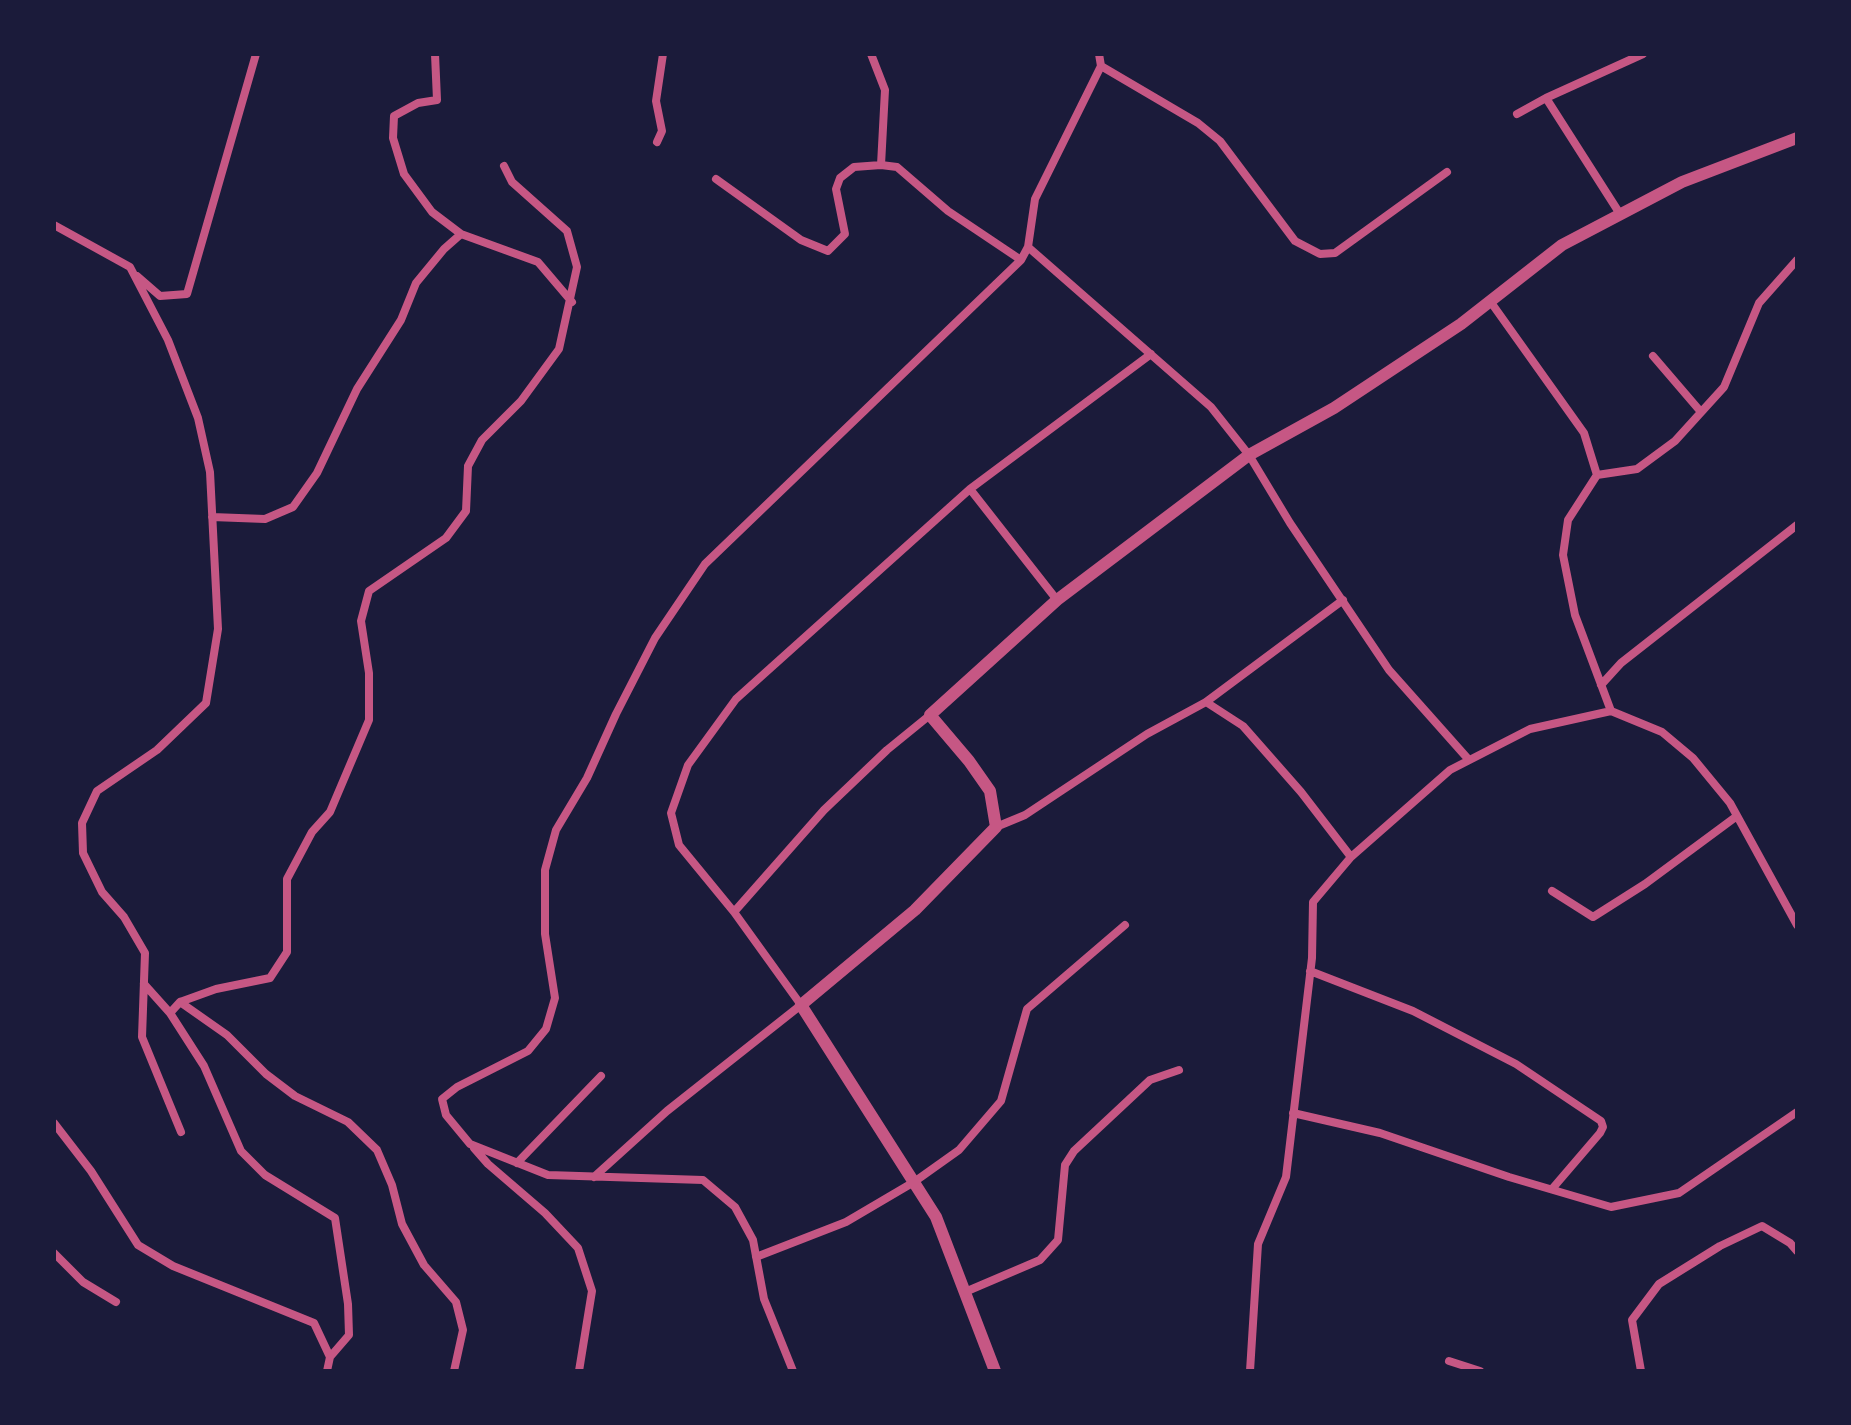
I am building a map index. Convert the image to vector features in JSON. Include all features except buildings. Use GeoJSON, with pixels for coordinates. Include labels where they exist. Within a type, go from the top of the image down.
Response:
{"type":"FeatureCollection","features":[{"type":"Feature","properties":{"kind":"street"},"geometry":{"type":"LineString","coordinates":[[133,273],[160,296],[187,294],[256,54]]}},
{"type":"Feature","properties":{"kind":"street"},"geometry":{"type":"LineString","coordinates":[[435,54],[437,100],[418,103],[394,116],[393,138],[404,174],[432,212],[461,234],[538,262],[572,302]]}},
{"type":"Feature","properties":{"kind":"street"},"geometry":{"type":"LineString","coordinates":[[657,142],[662,131],[656,101],[663,54]]}},
{"type":"Feature","properties":{"kind":"street"},"geometry":{"type":"LineString","coordinates":[[871,54],[885,90],[881,165]]}},
{"type":"Feature","properties":{"kind":"street"},"geometry":{"type":"LineString","coordinates":[[579,1371],[592,1291],[578,1248],[545,1213],[488,1164],[446,1115],[442,1099],[457,1087],[528,1051],[546,1029],[555,998],[545,934],[545,870],[556,830],[587,778],[655,638],[705,564],[1021,260],[1028,247],[1035,199],[1101,66],[1099,54]]}},
{"type":"Feature","properties":{"kind":"street"},"geometry":{"type":"LineString","coordinates":[[1517,114],[1643,54]]}},
{"type":"Feature","properties":{"kind":"street"},"geometry":{"type":"LineString","coordinates":[[1101,66],[1198,123],[1220,141],[1295,241],[1320,254],[1335,253],[1447,172]]}},
{"type":"Feature","properties":{"kind":"street"},"geometry":{"type":"LineString","coordinates":[[1546,98],[1620,214]]}},
{"type":"Feature","properties":{"kind":"street"},"geometry":{"type":"LineString","coordinates":[[734,912],[824,810],[887,750],[1057,600],[1249,455],[1334,408],[1461,324],[1562,245],[1682,182],[1797,138]]}},
{"type":"Feature","properties":{"kind":"street"},"geometry":{"type":"LineString","coordinates":[[170,1013],[180,1002],[216,989],[270,978],[287,952],[287,879],[312,832],[330,812],[369,720],[369,673],[361,621],[369,591],[446,538],[466,511],[468,466],[482,440],[521,401],[559,349],[572,302],[577,267],[567,231],[512,182],[504,166]]}},
{"type":"Feature","properties":{"kind":"street"},"geometry":{"type":"LineString","coordinates":[[716,179],[801,240],[828,251],[845,234],[836,189],[840,178],[854,167],[897,167],[948,211],[1021,260]]}},
{"type":"Feature","properties":{"kind":"street"},"geometry":{"type":"LineString","coordinates":[[54,225],[130,267],[168,340],[198,418],[210,472],[218,629],[206,703],[157,750],[97,791],[82,823],[83,853],[102,892],[124,917],[145,953],[142,1037],[181,1132]]}},
{"type":"Feature","properties":{"kind":"street"},"geometry":{"type":"LineString","coordinates":[[212,517],[265,519],[293,507],[317,473],[357,389],[401,320],[416,283],[461,234]]}},
{"type":"Feature","properties":{"kind":"street"},"geometry":{"type":"LineString","coordinates":[[1028,247],[1211,407],[1249,455],[1290,523],[1389,670],[1469,760]]}},
{"type":"Feature","properties":{"kind":"street"},"geometry":{"type":"LineString","coordinates":[[1611,711],[1575,615],[1563,555],[1568,520],[1597,475],[1637,469],[1675,441],[1724,387],[1759,303],[1797,260]]}},
{"type":"Feature","properties":{"kind":"street"},"geometry":{"type":"LineString","coordinates":[[1490,301],[1584,433],[1597,475]]}},
{"type":"Feature","properties":{"kind":"street"},"geometry":{"type":"LineString","coordinates":[[995,1371],[936,1217],[801,1005],[734,912],[679,845],[671,813],[688,765],[736,699],[970,489],[1151,354]]}},
{"type":"Feature","properties":{"kind":"street"},"geometry":{"type":"LineString","coordinates":[[1653,356],[1701,412]]}},
{"type":"Feature","properties":{"kind":"street"},"geometry":{"type":"LineString","coordinates":[[970,489],[1057,600]]}},
{"type":"Feature","properties":{"kind":"street"},"geometry":{"type":"LineString","coordinates":[[1601,685],[1621,663],[1797,525]]}},
{"type":"Feature","properties":{"kind":"street"},"geometry":{"type":"LineString","coordinates":[[594,1178],[667,1111],[915,910],[996,827],[1025,815],[1147,734],[1206,702],[1343,600]]}},
{"type":"Feature","properties":{"kind":"street"},"geometry":{"type":"LineString","coordinates":[[1206,702],[1243,726],[1301,792],[1351,857]]}},
{"type":"Feature","properties":{"kind":"street"},"geometry":{"type":"LineString","coordinates":[[1250,1371],[1258,1244],[1286,1177],[1310,971],[1313,902],[1351,857],[1450,770],[1530,729],[1611,711],[1662,732],[1693,758],[1730,803],[1797,925]]}},
{"type":"Feature","properties":{"kind":"street"},"geometry":{"type":"LineString","coordinates":[[930,715],[990,791],[996,827]]}},
{"type":"Feature","properties":{"kind":"street"},"geometry":{"type":"LineString","coordinates":[[1552,891],[1593,917],[1645,884],[1737,816]]}},
{"type":"Feature","properties":{"kind":"street"},"geometry":{"type":"LineString","coordinates":[[756,1257],[846,1222],[914,1182],[959,1150],[1001,1101],[1027,1009],[1125,925]]}},
{"type":"Feature","properties":{"kind":"street"},"geometry":{"type":"LineString","coordinates":[[1310,971],[1413,1011],[1516,1064],[1601,1121],[1603,1127],[1600,1133],[1552,1189]]}},
{"type":"Feature","properties":{"kind":"street"},"geometry":{"type":"LineString","coordinates":[[144,984],[170,1013],[204,1066],[241,1151],[265,1175],[335,1218],[348,1304],[349,1335],[330,1357],[327,1371]]}},
{"type":"Feature","properties":{"kind":"street"},"geometry":{"type":"LineString","coordinates":[[180,1002],[227,1035],[266,1074],[295,1096],[348,1122],[377,1150],[392,1185],[402,1224],[424,1265],[456,1302],[463,1330],[454,1371]]}},
{"type":"Feature","properties":{"kind":"street"},"geometry":{"type":"LineString","coordinates":[[965,1292],[1040,1260],[1058,1240],[1065,1165],[1074,1151],[1150,1080],[1179,1070]]}},
{"type":"Feature","properties":{"kind":"street"},"geometry":{"type":"LineString","coordinates":[[517,1163],[601,1076]]}},
{"type":"Feature","properties":{"kind":"street"},"geometry":{"type":"LineString","coordinates":[[1293,1113],[1380,1133],[1611,1207],[1679,1193],[1797,1112]]}},
{"type":"Feature","properties":{"kind":"street"},"geometry":{"type":"LineString","coordinates":[[54,1123],[91,1171],[138,1245],[173,1266],[314,1323],[330,1357]]}},
{"type":"Feature","properties":{"kind":"street"},"geometry":{"type":"LineString","coordinates":[[470,1144],[548,1175],[703,1180],[735,1207],[753,1240],[764,1299],[793,1371]]}},
{"type":"Feature","properties":{"kind":"street"},"geometry":{"type":"LineString","coordinates":[[1641,1371],[1632,1320],[1659,1284],[1720,1246],[1762,1226],[1790,1243],[1797,1251]]}},
{"type":"Feature","properties":{"kind":"street"},"geometry":{"type":"LineString","coordinates":[[54,1253],[83,1282],[116,1302]]}},
{"type":"Feature","properties":{"kind":"street"},"geometry":{"type":"LineString","coordinates":[[1449,1361],[1480,1371]]}}]}
